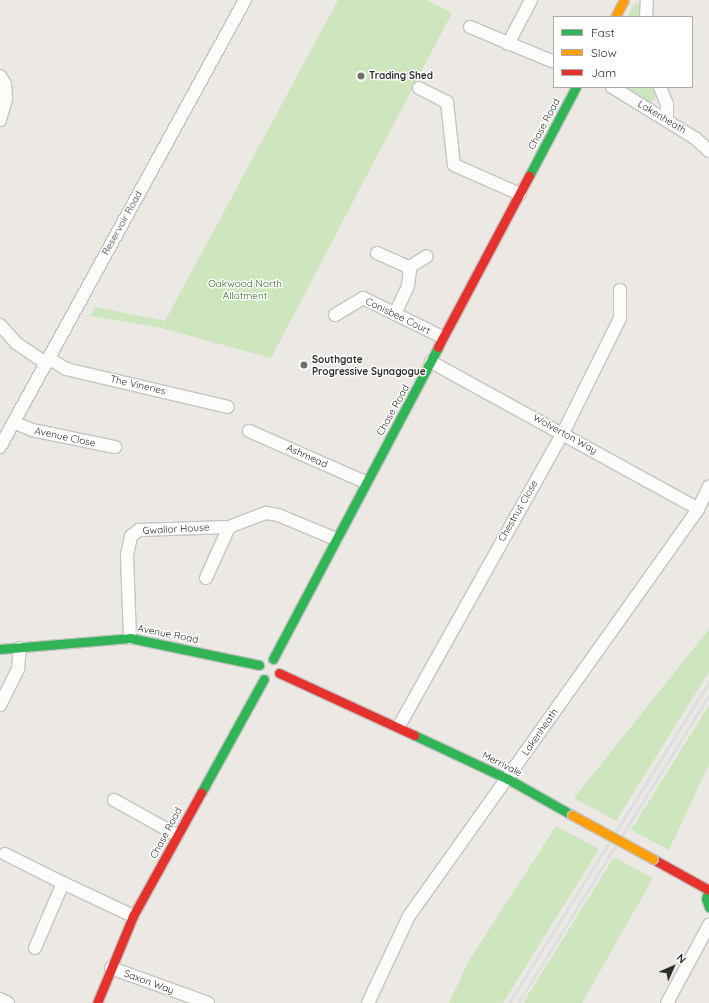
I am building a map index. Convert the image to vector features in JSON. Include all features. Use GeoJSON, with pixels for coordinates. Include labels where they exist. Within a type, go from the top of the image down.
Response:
{"type":"FeatureCollection","features":[{"type":"Feature","properties":{"kind":"street","name":"Reservoir Road"},"geometry":{"type":"LineString","coordinates":[[0,447],[15,423],[244,0]]}},
{"type":"Feature","properties":{"kind":"street"},"geometry":{"type":"LineString","coordinates":[[508,44],[530,0]]}},
{"type":"Feature","properties":{"kind":"street"},"geometry":{"type":"LineString","coordinates":[[616,16],[624,0]]}},
{"type":"Feature","properties":{"kind":"street"},"geometry":{"type":"LineString","coordinates":[[646,16],[647,0]]}},
{"type":"Feature","properties":{"kind":"street"},"geometry":{"type":"LineString","coordinates":[[470,27],[553,62]]}},
{"type":"Feature","properties":{"kind":"street"},"geometry":{"type":"LineString","coordinates":[[0,76],[5,84],[6,99],[0,120]]}},
{"type":"Feature","properties":{"kind":"street"},"geometry":{"type":"LineString","coordinates":[[419,88],[447,102],[454,165],[520,194]]}},
{"type":"Feature","properties":{"kind":"street","name":"Chase Road"},"geometry":{"type":"LineString","coordinates":[[273,659],[365,482],[431,362],[442,337],[575,88]]}},
{"type":"Feature","properties":{"kind":"street","name":"Lakenheath"},"geometry":{"type":"LineString","coordinates":[[614,88],[695,138],[709,151]]}},
{"type":"Feature","properties":{"kind":"street"},"geometry":{"type":"LineString","coordinates":[[660,88],[667,104],[667,120]]}},
{"type":"Feature","properties":{"kind":"street"},"geometry":{"type":"LineString","coordinates":[[376,253],[408,268]]}},
{"type":"Feature","properties":{"kind":"street"},"geometry":{"type":"LineString","coordinates":[[408,268],[427,256]]}},
{"type":"Feature","properties":{"kind":"street"},"geometry":{"type":"LineString","coordinates":[[394,314],[408,286],[408,268]]}},
{"type":"Feature","properties":{"kind":"street","name":"Chestnut Close"},"geometry":{"type":"LineString","coordinates":[[398,726],[563,433],[620,318],[620,290]]}},
{"type":"Feature","properties":{"kind":"street","name":"Conisbee Court"},"geometry":{"type":"LineString","coordinates":[[335,315],[359,298],[442,337]]}},
{"type":"Feature","properties":{"kind":"street","name":"The Vineries"},"geometry":{"type":"LineString","coordinates":[[0,325],[16,343],[48,362],[66,369],[228,407]]}},
{"type":"Feature","properties":{"kind":"street","name":"Wolverton Way"},"geometry":{"type":"LineString","coordinates":[[431,362],[563,433],[698,509]]}},
{"type":"Feature","properties":{"kind":"street","name":"Avenue Close"},"geometry":{"type":"LineString","coordinates":[[15,423],[32,430],[115,447]]}},
{"type":"Feature","properties":{"kind":"street","name":"Ashmead"},"geometry":{"type":"LineString","coordinates":[[249,431],[365,482]]}},
{"type":"Feature","properties":{"kind":"street","name":"Lakenheath"},"geometry":{"type":"LineString","coordinates":[[368,1003],[410,916],[698,509],[709,486]]}},
{"type":"Feature","properties":{"kind":"street","name":"Gwalior House"},"geometry":{"type":"LineString","coordinates":[[130,638],[127,555],[131,536],[139,530],[229,527],[266,513],[278,515],[336,539]]}},
{"type":"Feature","properties":{"kind":"street"},"geometry":{"type":"LineString","coordinates":[[206,578],[229,527]]}},
{"type":"Feature","properties":{"kind":"street","name":"Avenue Road"},"geometry":{"type":"LineString","coordinates":[[0,649],[130,638],[259,665]]}},
{"type":"Feature","properties":{"kind":"street"},"geometry":{"type":"LineString","coordinates":[[0,705],[18,669],[20,648]]}},
{"type":"Feature","properties":{"kind":"street"},"geometry":{"type":"LineString","coordinates":[[265,659],[273,659],[279,665],[279,673],[273,679],[264,679],[259,673],[259,665],[265,659]]}},
{"type":"Feature","properties":{"kind":"street","name":"Merrivale"},"geometry":{"type":"LineString","coordinates":[[279,673],[398,726],[508,778],[709,890]]}},
{"type":"Feature","properties":{"kind":"street","name":"Chase Road"},"geometry":{"type":"LineString","coordinates":[[97,1003],[133,916],[264,679]]}},
{"type":"Feature","properties":{"kind":"street"},"geometry":{"type":"LineString","coordinates":[[114,800],[177,835]]}},
{"type":"Feature","properties":{"kind":"street"},"geometry":{"type":"LineString","coordinates":[[5,854],[133,916]]}},
{"type":"Feature","properties":{"kind":"street"},"geometry":{"type":"LineString","coordinates":[[34,948],[63,883]]}},
{"type":"Feature","properties":{"kind":"street"},"geometry":{"type":"LineString","coordinates":[[709,890],[706,899],[709,907]]}},
{"type":"Feature","properties":{"kind":"street"},"geometry":{"type":"LineString","coordinates":[[667,1003],[709,925]]}},
{"type":"Feature","properties":{"kind":"street","name":"Saxon Way"},"geometry":{"type":"LineString","coordinates":[[111,968],[208,1003]]}},
{"type":"Feature","properties":{"kind":"street"},"geometry":{"type":"LineString","coordinates":[[0,999],[8,1003]]}},
{"type":"Feature","properties":{"kind":"green space","name":"Oakwood North Allotment"},"geometry":{"type":"Polygon","coordinates":[[[338,0],[426,0],[452,13],[271,358],[161,328],[90,316],[95,307],[165,321],[338,0]]]}},
{"type":"Feature","properties":{"kind":"green space"},"geometry":{"type":"Polygon","coordinates":[[[635,3],[639,4],[639,16],[628,16],[635,3]]]}},
{"type":"Feature","properties":{"kind":"green space"},"geometry":{"type":"Polygon","coordinates":[[[626,88],[653,88],[656,97],[651,102],[626,88]]]}},
{"type":"Feature","properties":{"kind":"green space"},"geometry":{"type":"Polygon","coordinates":[[[709,629],[709,672],[616,821],[574,798],[709,629]]]}},
{"type":"Feature","properties":{"kind":"green space"},"geometry":{"type":"Polygon","coordinates":[[[709,705],[709,764],[669,850],[631,830],[709,705]]]}},
{"type":"Feature","properties":{"kind":"green space"},"geometry":{"type":"Polygon","coordinates":[[[556,826],[599,849],[503,1003],[449,1003],[468,962],[556,826]]]}},
{"type":"Feature","properties":{"kind":"green space"},"geometry":{"type":"Polygon","coordinates":[[[614,857],[653,878],[582,1003],[523,1003],[614,857]]]}},
{"type":"Feature","properties":{"kind":"railway"},"geometry":{"type":"LineString","coordinates":[[509,1003],[709,682]]}},
{"type":"Feature","properties":{"kind":"railway"},"geometry":{"type":"LineString","coordinates":[[518,1003],[709,695]]}},
{"type":"Feature","properties":{"kind":"traffic: fast"},"geometry":{"type":"LineString","coordinates":[[529,176],[575,88]]}},
{"type":"Feature","properties":{"kind":"traffic: fast"},"geometry":{"type":"LineString","coordinates":[[273,659],[438,347]]}},
{"type":"Feature","properties":{"kind":"traffic: fast"},"geometry":{"type":"LineString","coordinates":[[0,649],[130,638],[259,665]]}},
{"type":"Feature","properties":{"kind":"traffic: fast"},"geometry":{"type":"LineString","coordinates":[[201,793],[264,679]]}},
{"type":"Feature","properties":{"kind":"traffic: fast"},"geometry":{"type":"LineString","coordinates":[[414,735],[508,779],[572,815]]}},
{"type":"Feature","properties":{"kind":"traffic: fast"},"geometry":{"type":"LineString","coordinates":[[709,889],[706,899],[709,907]]}},
{"type":"Feature","properties":{"kind":"traffic: slow"},"geometry":{"type":"LineString","coordinates":[[616,16],[624,0]]}},
{"type":"Feature","properties":{"kind":"traffic: slow"},"geometry":{"type":"LineString","coordinates":[[572,815],[653,859]]}},
{"type":"Feature","properties":{"kind":"traffic: jam"},"geometry":{"type":"LineString","coordinates":[[438,347],[529,176]]}},
{"type":"Feature","properties":{"kind":"traffic: jam"},"geometry":{"type":"LineString","coordinates":[[279,673],[414,735]]}},
{"type":"Feature","properties":{"kind":"traffic: jam"},"geometry":{"type":"LineString","coordinates":[[97,1003],[133,916],[201,793]]}},
{"type":"Feature","properties":{"kind":"traffic: jam"},"geometry":{"type":"LineString","coordinates":[[653,859],[709,890]]}},
{"type":"Feature","properties":{"kind":"place","name":"Trading Shed"},"geometry":{"type":"Point","coordinates":[361,76]}},
{"type":"Feature","properties":{"kind":"place","name":"Southgate Progressive Synagogue"},"geometry":{"type":"Point","coordinates":[304,365]}}]}
